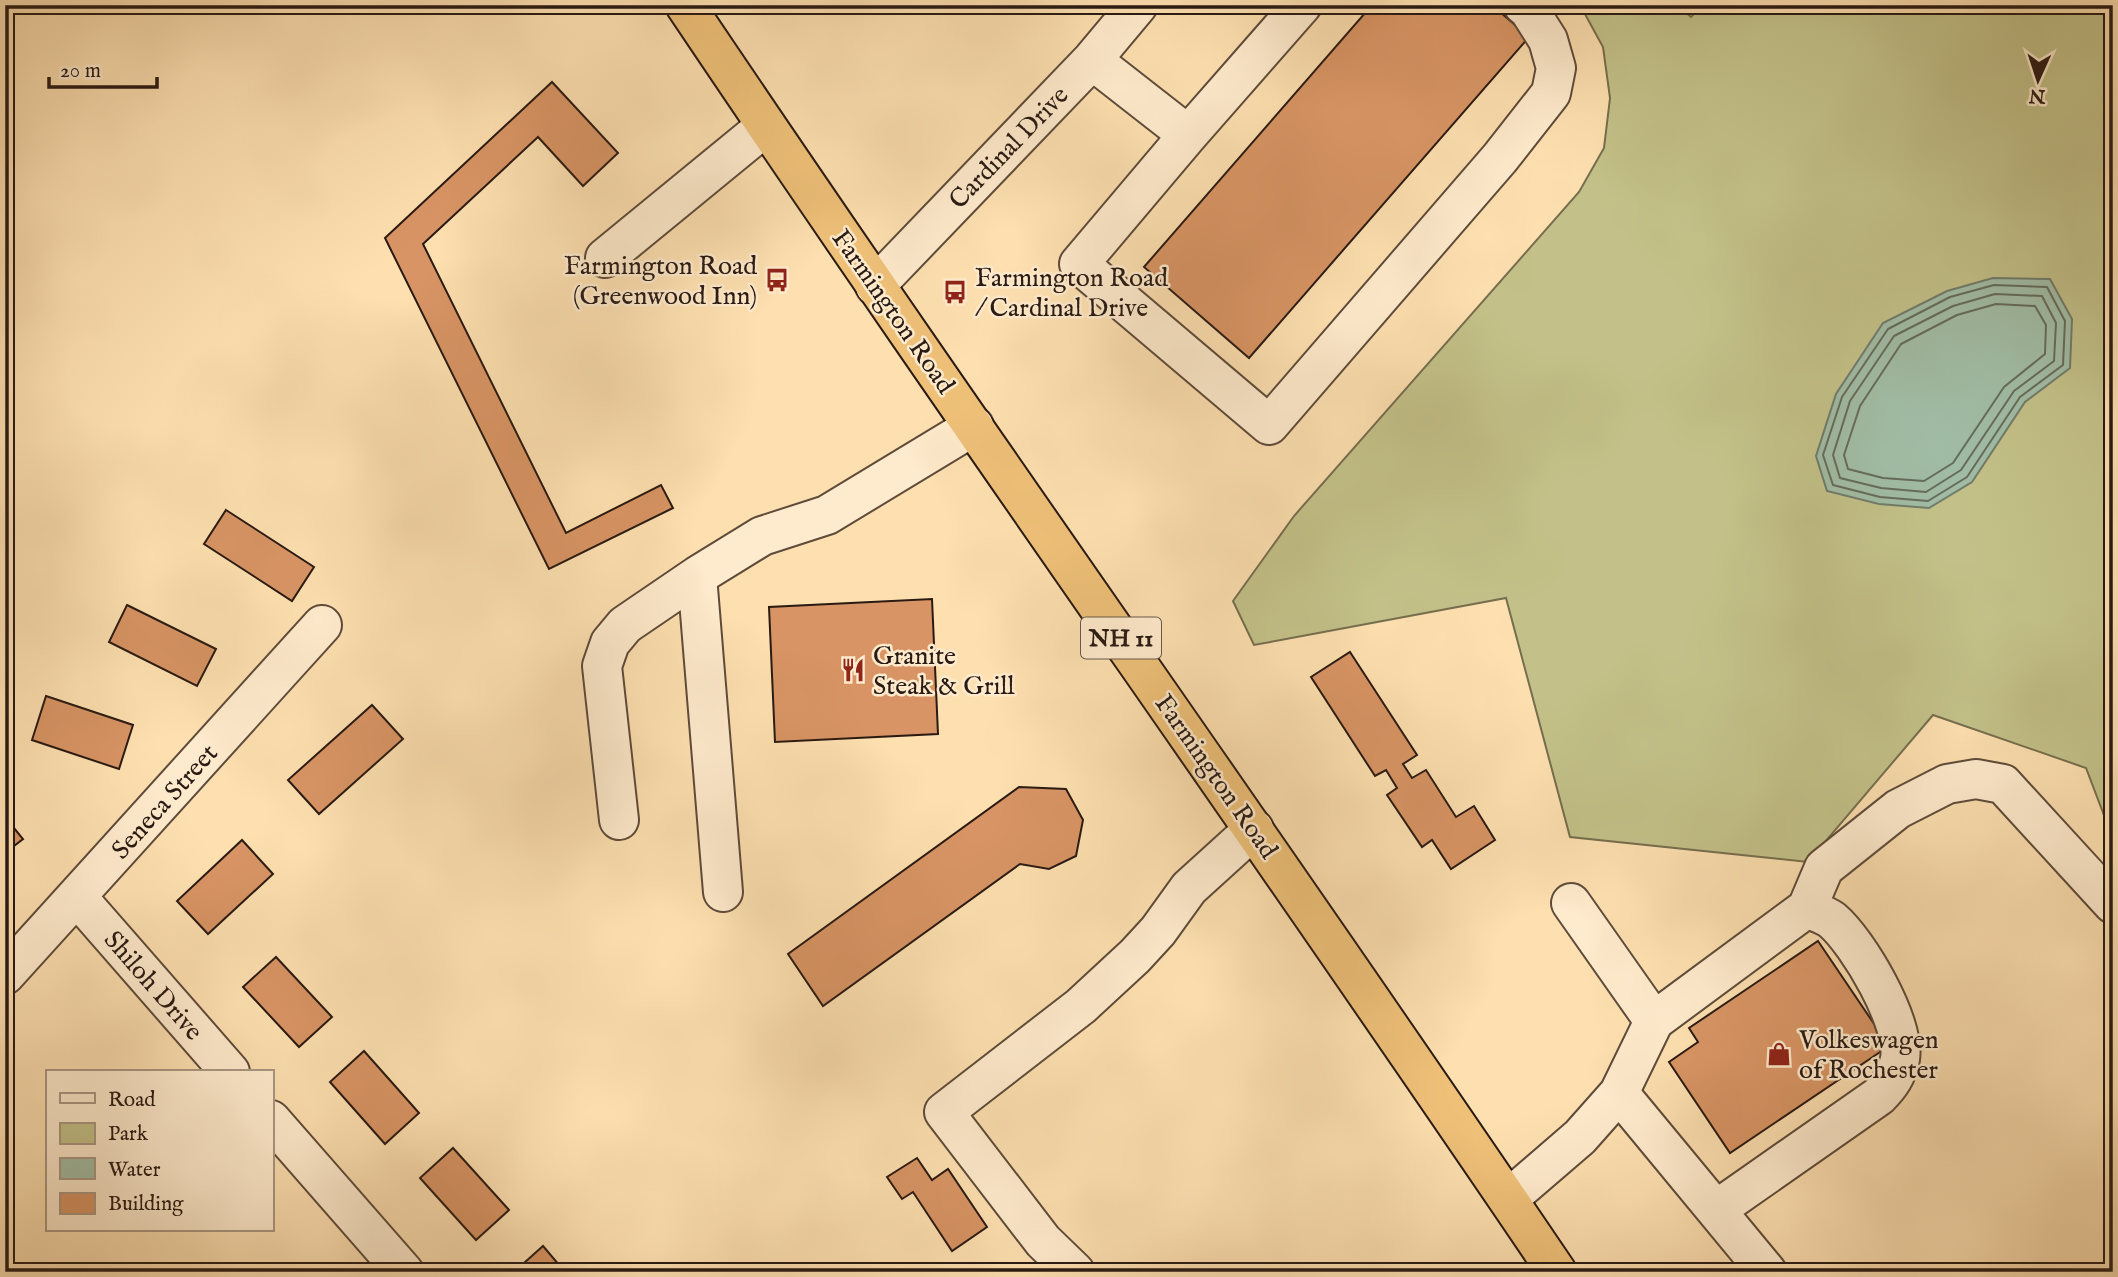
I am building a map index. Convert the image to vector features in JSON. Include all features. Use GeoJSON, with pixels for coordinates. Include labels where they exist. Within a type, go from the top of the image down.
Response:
{"type":"FeatureCollection","features":[{"type":"Feature","properties":{"kind":"highway","name":"Farmington Road"},"geometry":{"type":"LineString","coordinates":[[685,5],[1557,1272]]}},
{"type":"Feature","properties":{"kind":"street","name":"Cardinal Drive"},"geometry":{"type":"LineString","coordinates":[[876,286],[1092,60],[1138,5]]}},
{"type":"Feature","properties":{"kind":"street"},"geometry":{"type":"LineString","coordinates":[[1302,5],[1079,264],[1269,425],[1500,158],[1551,93],[1556,68],[1548,40],[1523,5]]}},
{"type":"Feature","properties":{"kind":"street"},"geometry":{"type":"LineString","coordinates":[[1092,60],[1188,135]]}},
{"type":"Feature","properties":{"kind":"street"},"geometry":{"type":"LineString","coordinates":[[605,258],[766,125]]}},
{"type":"Feature","properties":{"kind":"street"},"geometry":{"type":"LineString","coordinates":[[619,820],[603,666],[610,643],[625,625],[762,536],[827,515],[974,426]]}},
{"type":"Feature","properties":{"kind":"street"},"geometry":{"type":"LineString","coordinates":[[697,576],[723,892]]}},
{"type":"Feature","properties":{"kind":"street","name":"Seneca Street"},"geometry":{"type":"LineString","coordinates":[[5,975],[78,898],[322,625]]}},
{"type":"Feature","properties":{"kind":"street"},"geometry":{"type":"LineString","coordinates":[[1508,1199],[1580,1137],[1619,1093],[1654,1021],[1807,908],[1824,868],[1898,809],[1947,784],[1976,779],[2003,784],[2113,904]]}},
{"type":"Feature","properties":{"kind":"street"},"geometry":{"type":"LineString","coordinates":[[1075,1272],[1043,1241],[944,1112],[1081,1006],[1158,931],[1189,888],[1254,829]]}},
{"type":"Feature","properties":{"kind":"street","name":"Shiloh Drive"},"geometry":{"type":"LineString","coordinates":[[78,898],[228,1070]]}},
{"type":"Feature","properties":{"kind":"street"},"geometry":{"type":"LineString","coordinates":[[1571,903],[1654,1021]]}},
{"type":"Feature","properties":{"kind":"street"},"geometry":{"type":"LineString","coordinates":[[1716,1210],[1879,1096],[1893,1082],[1897,1070],[1900,1057],[1896,1026],[1884,996],[1853,944],[1831,919],[1807,908]]}},
{"type":"Feature","properties":{"kind":"street"},"geometry":{"type":"LineString","coordinates":[[1619,1093],[1767,1272]]}},
{"type":"Feature","properties":{"kind":"street"},"geometry":{"type":"LineString","coordinates":[[273,1122],[404,1272]]}},
{"type":"Feature","properties":{"kind":"green space"},"geometry":{"type":"Polygon","coordinates":[[[1580,5],[1677,5],[1691,17],[1703,5],[2113,5],[2113,839],[2086,768],[1933,715],[1808,862],[1570,837],[1506,598],[1254,645],[1233,601],[1294,516],[1579,192],[1604,148],[1610,98],[1603,47],[1580,5]]]}},
{"type":"Feature","properties":{"kind":"water"},"geometry":{"type":"Polygon","coordinates":[[[1993,278],[2050,279],[2072,319],[2070,368],[2025,402],[1972,482],[1929,508],[1879,504],[1827,491],[1816,456],[1836,394],[1883,323],[1947,291],[1993,278]]]}},
{"type":"Feature","properties":{"kind":"building"},"geometry":{"type":"Polygon","coordinates":[[[1372,5],[1492,5],[1529,37],[1249,358],[1144,267],[1372,5]]]}},
{"type":"Feature","properties":{"kind":"building"},"geometry":{"type":"Polygon","coordinates":[[[552,82],[618,153],[583,186],[538,137],[423,244],[566,533],[661,485],[673,508],[549,569],[385,238],[552,82]]]}},
{"type":"Feature","properties":{"kind":"building"},"geometry":{"type":"Polygon","coordinates":[[[226,510],[314,567],[292,601],[204,544],[226,510]]]}},
{"type":"Feature","properties":{"kind":"building","name":"Granite Steak & Grill"},"geometry":{"type":"Polygon","coordinates":[[[932,599],[938,734],[775,742],[769,607],[932,599]]]}},
{"type":"Feature","properties":{"kind":"building"},"geometry":{"type":"Polygon","coordinates":[[[127,605],[216,649],[197,686],[109,642],[127,605]]]}},
{"type":"Feature","properties":{"kind":"building"},"geometry":{"type":"Polygon","coordinates":[[[1350,652],[1417,755],[1403,764],[1412,778],[1426,770],[1456,817],[1474,806],[1495,840],[1451,869],[1432,840],[1422,847],[1387,795],[1397,788],[1386,770],[1375,776],[1311,677],[1350,652]]]}},
{"type":"Feature","properties":{"kind":"building"},"geometry":{"type":"Polygon","coordinates":[[[46,696],[133,725],[119,769],[32,740],[46,696]]]}},
{"type":"Feature","properties":{"kind":"building"},"geometry":{"type":"Polygon","coordinates":[[[372,705],[403,739],[319,814],[288,780],[372,705]]]}},
{"type":"Feature","properties":{"kind":"building"},"geometry":{"type":"Polygon","coordinates":[[[1019,787],[1066,789],[1083,820],[1076,856],[1049,869],[1020,864],[823,1006],[788,954],[1019,787]]]}},
{"type":"Feature","properties":{"kind":"building"},"geometry":{"type":"Polygon","coordinates":[[[5,817],[23,839],[5,853],[5,817]]]}},
{"type":"Feature","properties":{"kind":"building"},"geometry":{"type":"Polygon","coordinates":[[[242,840],[273,874],[208,934],[177,901],[242,840]]]}},
{"type":"Feature","properties":{"kind":"building","name":"Volkeswagen of Rochester"},"geometry":{"type":"Polygon","coordinates":[[[1818,941],[1889,1046],[1730,1153],[1669,1062],[1698,1042],[1689,1028],[1818,941]]]}},
{"type":"Feature","properties":{"kind":"building"},"geometry":{"type":"Polygon","coordinates":[[[276,957],[332,1017],[299,1047],[243,987],[276,957]]]}},
{"type":"Feature","properties":{"kind":"building"},"geometry":{"type":"Polygon","coordinates":[[[364,1051],[419,1113],[385,1144],[330,1082],[364,1051]]]}},
{"type":"Feature","properties":{"kind":"building"},"geometry":{"type":"Polygon","coordinates":[[[453,1148],[509,1210],[476,1240],[420,1178],[453,1148]]]}},
{"type":"Feature","properties":{"kind":"building"},"geometry":{"type":"Polygon","coordinates":[[[917,1158],[932,1180],[948,1169],[987,1227],[952,1251],[913,1192],[902,1199],[887,1177],[917,1158]]]}},
{"type":"Feature","properties":{"kind":"building"},"geometry":{"type":"Polygon","coordinates":[[[543,1246],[565,1272],[514,1272],[543,1246]]]}},
{"type":"Feature","properties":{"kind":"place","name":"Farmington Road (Greenwood Inn)"},"geometry":{"type":"Point","coordinates":[777,280]}},
{"type":"Feature","properties":{"kind":"place","name":"Farmington Road / Cardinal Drive"},"geometry":{"type":"Point","coordinates":[955,292]}},
{"type":"Feature","properties":{"kind":"place","name":"Granite Steak & Grill"},"geometry":{"type":"Point","coordinates":[853,670]}},
{"type":"Feature","properties":{"kind":"place","name":"Volkeswagen of Rochester"},"geometry":{"type":"Point","coordinates":[1779,1054]}}]}
